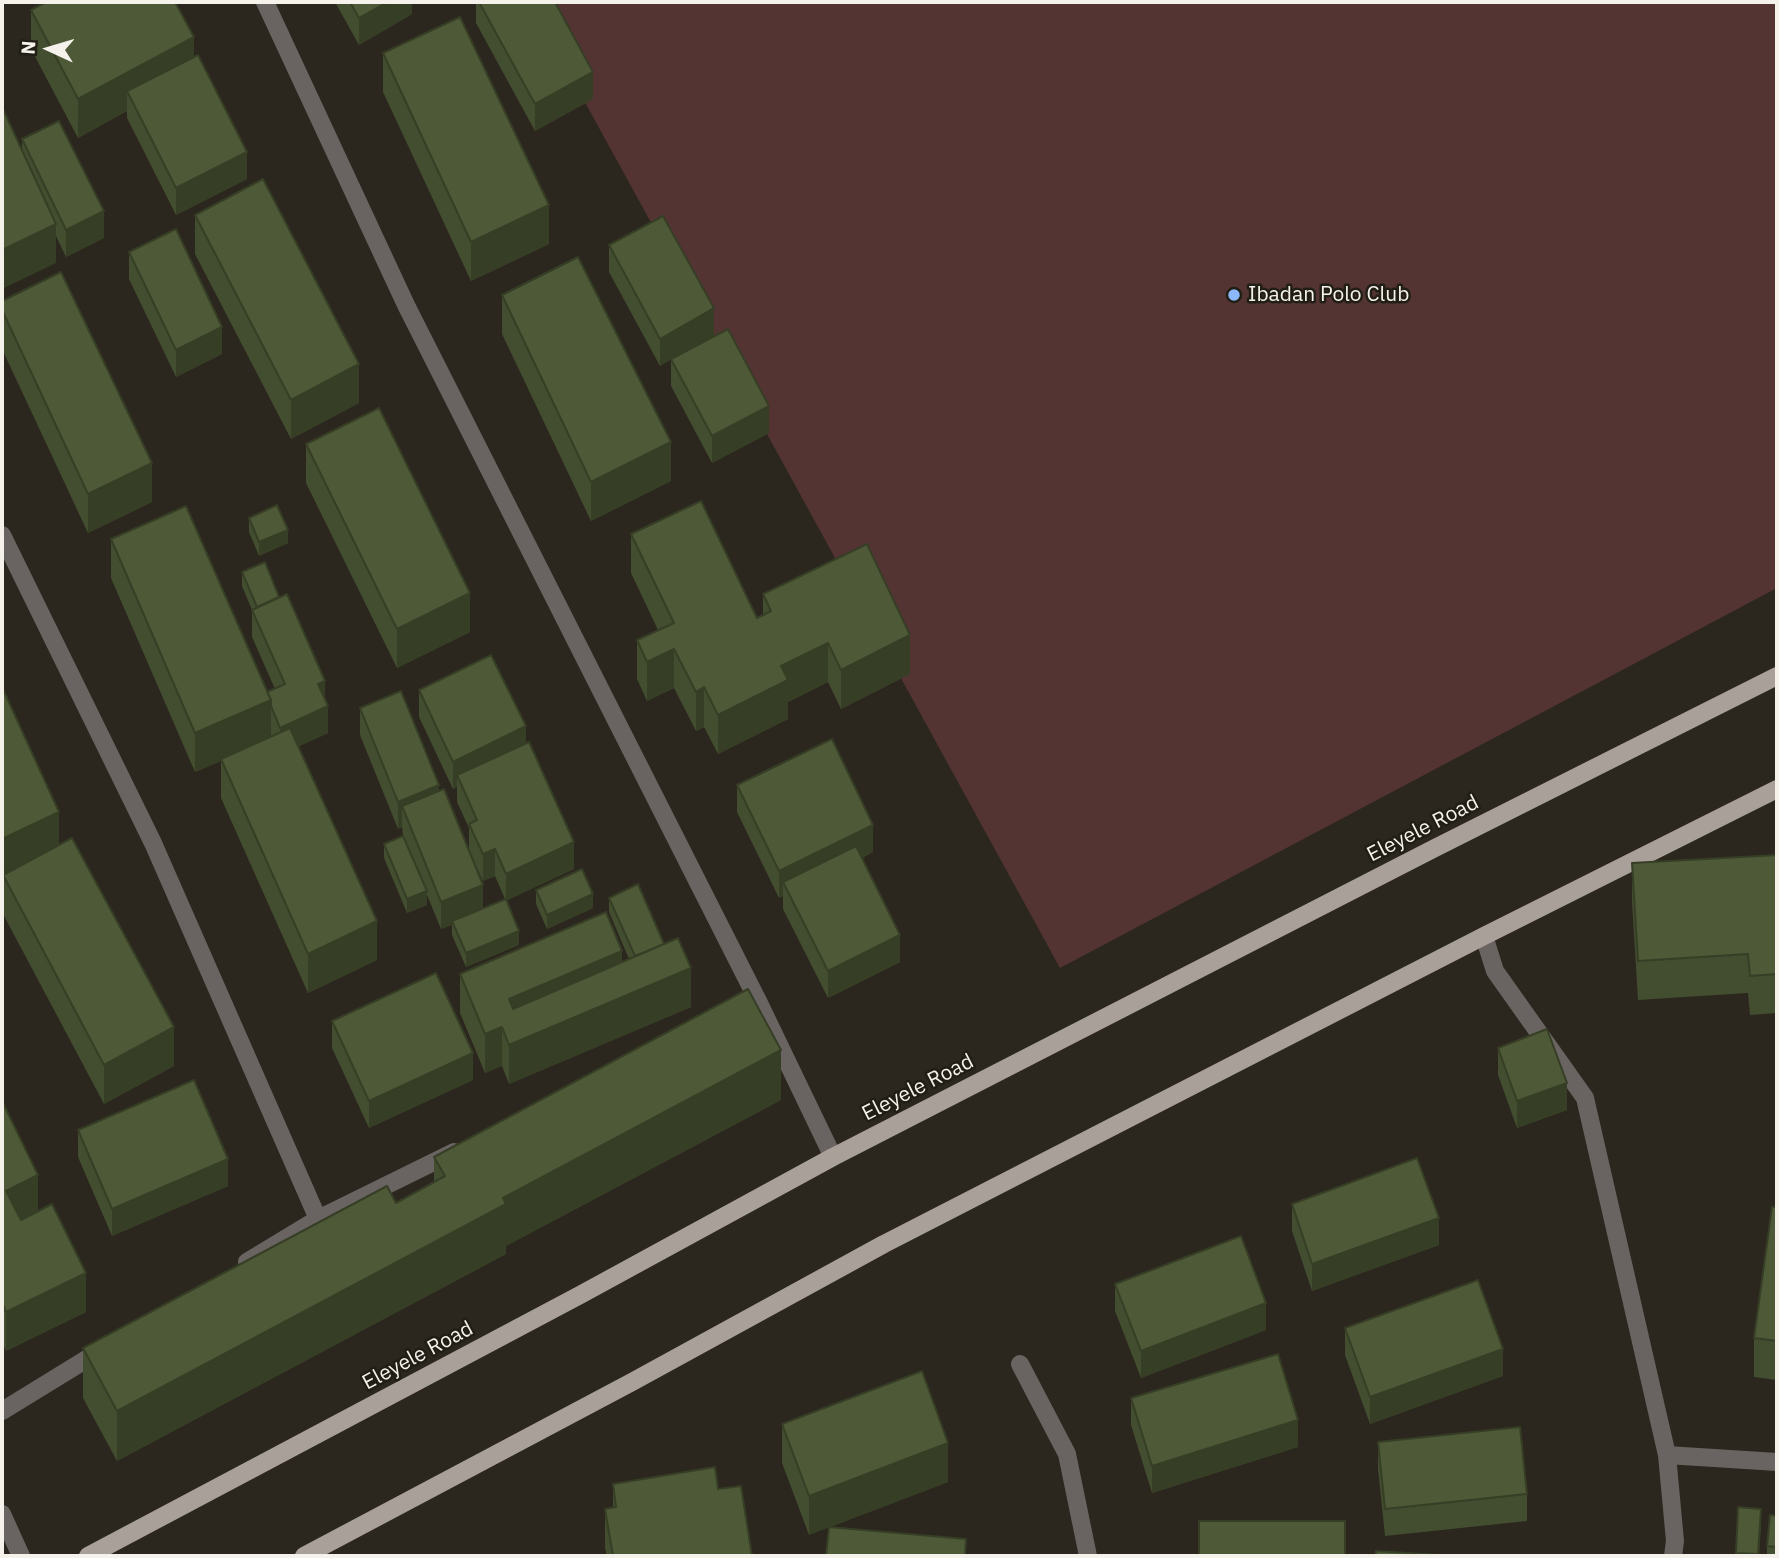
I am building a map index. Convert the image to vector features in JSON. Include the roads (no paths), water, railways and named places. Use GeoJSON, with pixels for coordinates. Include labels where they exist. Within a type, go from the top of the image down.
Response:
{"type":"FeatureCollection","features":[{"type":"Feature","properties":{"kind":"main road","name":"Eleyele Road"},"geometry":{"type":"LineString","coordinates":[[88,1556],[580,1295],[833,1157],[1777,676]]}},
{"type":"Feature","properties":{"kind":"main road"},"geometry":{"type":"LineString","coordinates":[[304,1556],[632,1382],[884,1244],[1777,789]]}},
{"type":"Feature","properties":{"kind":"street"},"geometry":{"type":"LineString","coordinates":[[265,2],[406,305],[753,1006],[833,1157]]}},
{"type":"Feature","properties":{"kind":"street"},"geometry":{"type":"LineString","coordinates":[[2,534],[153,843],[318,1219]]}},
{"type":"Feature","properties":{"kind":"street"},"geometry":{"type":"LineString","coordinates":[[1484,936],[1495,971],[1585,1098],[1667,1455],[1675,1541],[1673,1556]]}},
{"type":"Feature","properties":{"kind":"street"},"geometry":{"type":"LineString","coordinates":[[236,1269],[318,1219],[465,1147]]}},
{"type":"Feature","properties":{"kind":"street"},"geometry":{"type":"LineString","coordinates":[[2,1411],[119,1340]]}},
{"type":"Feature","properties":{"kind":"street"},"geometry":{"type":"LineString","coordinates":[[1020,1364],[1067,1454],[1088,1556]]}},
{"type":"Feature","properties":{"kind":"street"},"geometry":{"type":"LineString","coordinates":[[1667,1455],[1777,1462]]}},
{"type":"Feature","properties":{"kind":"street"},"geometry":{"type":"LineString","coordinates":[[2,1514],[21,1556]]}},
{"type":"Feature","properties":{"kind":"place","name":"Ibadan Polo Club"},"geometry":{"type":"Point","coordinates":[1234,295]}}]}
